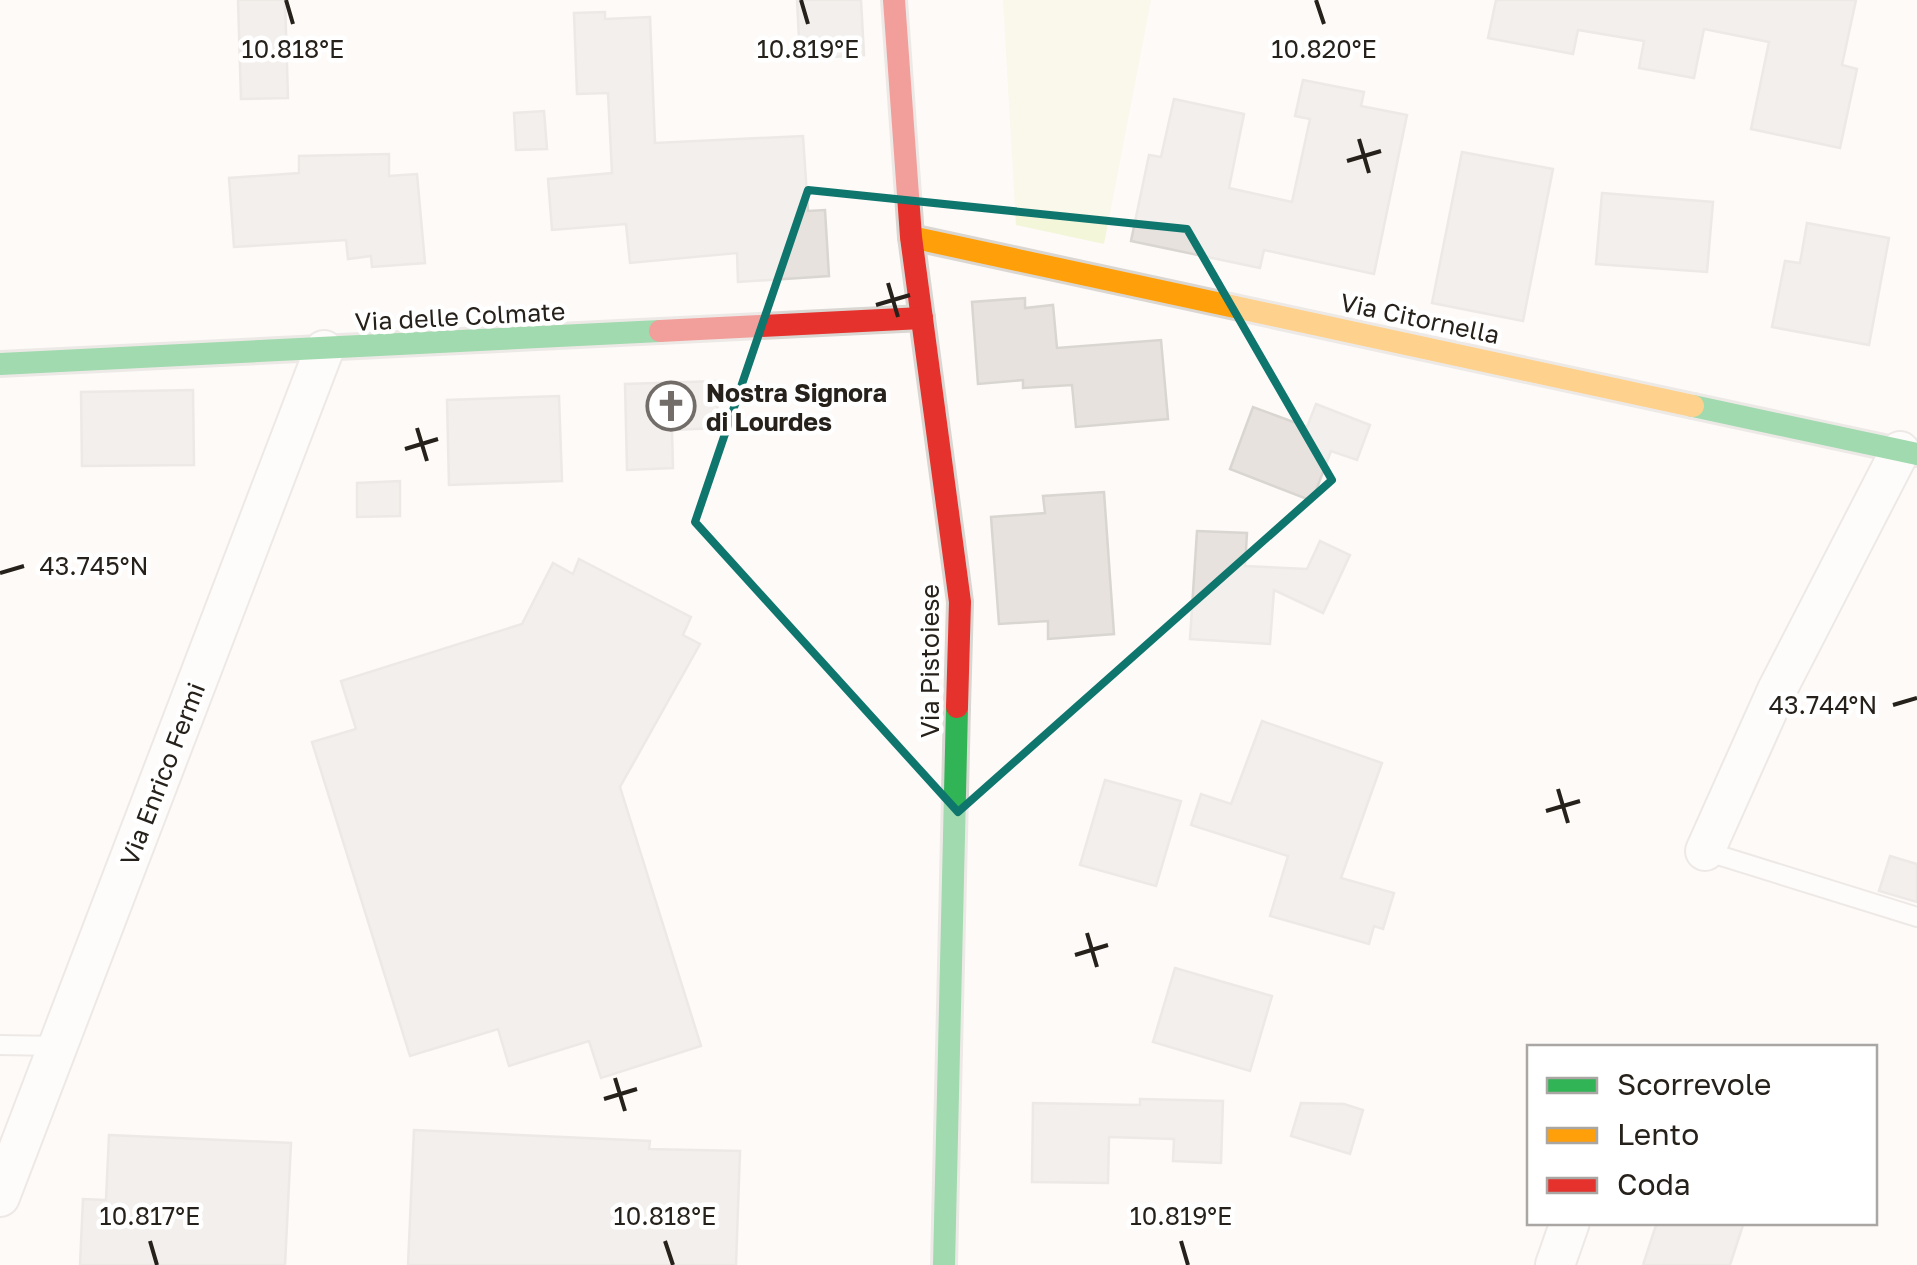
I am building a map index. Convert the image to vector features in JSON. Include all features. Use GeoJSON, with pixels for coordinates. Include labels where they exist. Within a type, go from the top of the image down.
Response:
{"type":"FeatureCollection","features":[{"type":"Feature","properties":{"kind":"street","name":"Via Pistoiese"},"geometry":{"type":"LineString","coordinates":[[894,0],[910,236],[960,602],[944,1265]]}},
{"type":"Feature","properties":{"kind":"street","name":"Via Citornella"},"geometry":{"type":"LineString","coordinates":[[910,236],[1909,452]]}},
{"type":"Feature","properties":{"kind":"street","name":"Via delle Colmate"},"geometry":{"type":"LineString","coordinates":[[0,364],[922,318]]}},
{"type":"Feature","properties":{"kind":"street","name":"Via Enrico Fermi"},"geometry":{"type":"LineString","coordinates":[[0,1197],[324,350]]}},
{"type":"Feature","properties":{"kind":"street"},"geometry":{"type":"LineString","coordinates":[[1705,851],[1777,690],[1909,452]]}},
{"type":"Feature","properties":{"kind":"street"},"geometry":{"type":"LineString","coordinates":[[1555,1265],[1569,1225]]}},
{"type":"Feature","properties":{"kind":"lane"},"geometry":{"type":"LineString","coordinates":[[1705,851],[1917,916]]}},
{"type":"Feature","properties":{"kind":"lane"},"geometry":{"type":"LineString","coordinates":[[0,1045],[58,1046]]}},
{"type":"Feature","properties":{"kind":"highlighted area"},"geometry":{"type":"Polygon","coordinates":[[[808,190],[1187,229],[1332,480],[958,812],[695,522],[808,190]]]}},
{"type":"Feature","properties":{"kind":"green space"},"geometry":{"type":"Polygon","coordinates":[[[1003,0],[1151,0],[1104,244],[1016,225],[1003,0]]]}},
{"type":"Feature","properties":{"kind":"building"},"geometry":{"type":"Polygon","coordinates":[[[238,0],[285,0],[288,98],[241,99],[238,0]]]}},
{"type":"Feature","properties":{"kind":"building"},"geometry":{"type":"Polygon","coordinates":[[[797,0],[861,0],[864,55],[800,59],[797,0]]]}},
{"type":"Feature","properties":{"kind":"building"},"geometry":{"type":"Polygon","coordinates":[[[1496,0],[1856,0],[1842,65],[1857,69],[1840,148],[1751,129],[1769,42],[1704,29],[1694,78],[1639,68],[1644,41],[1578,30],[1573,54],[1488,38],[1496,0]]]}},
{"type":"Feature","properties":{"kind":"building"},"geometry":{"type":"Polygon","coordinates":[[[605,12],[605,19],[650,17],[655,143],[803,136],[808,211],[825,210],[829,276],[738,282],[737,253],[630,263],[626,224],[552,230],[548,179],[612,173],[608,93],[577,94],[574,13],[605,12]]]}},
{"type":"Feature","properties":{"kind":"building"},"geometry":{"type":"Polygon","coordinates":[[[1303,80],[1364,92],[1361,106],[1407,115],[1374,274],[1264,250],[1260,268],[1131,241],[1149,155],[1161,157],[1174,99],[1244,114],[1229,188],[1292,202],[1310,119],[1295,116],[1303,80]]]}},
{"type":"Feature","properties":{"kind":"building"},"geometry":{"type":"Polygon","coordinates":[[[544,111],[547,149],[516,150],[514,113],[544,111]]]}},
{"type":"Feature","properties":{"kind":"building"},"geometry":{"type":"Polygon","coordinates":[[[1462,152],[1553,169],[1523,321],[1432,303],[1462,152]]]}},
{"type":"Feature","properties":{"kind":"building"},"geometry":{"type":"Polygon","coordinates":[[[389,154],[389,176],[417,174],[425,263],[372,267],[371,256],[348,259],[346,240],[234,247],[229,178],[299,173],[299,156],[389,154]]]}},
{"type":"Feature","properties":{"kind":"building"},"geometry":{"type":"Polygon","coordinates":[[[1602,193],[1713,202],[1707,272],[1596,264],[1602,193]]]}},
{"type":"Feature","properties":{"kind":"building"},"geometry":{"type":"Polygon","coordinates":[[[1807,223],[1889,238],[1869,345],[1772,327],[1785,261],[1800,263],[1807,223]]]}},
{"type":"Feature","properties":{"kind":"building"},"geometry":{"type":"Polygon","coordinates":[[[1025,298],[1025,308],[1053,305],[1057,348],[1161,340],[1168,419],[1076,427],[1072,385],[1023,388],[1023,380],[978,384],[972,302],[1025,298]]]}},
{"type":"Feature","properties":{"kind":"building","name":"Nostra Signora di Lourdes"},"geometry":{"type":"Polygon","coordinates":[[[717,381],[718,428],[672,430],[673,468],[627,470],[625,384],[717,381]]]}},
{"type":"Feature","properties":{"kind":"building"},"geometry":{"type":"Polygon","coordinates":[[[193,390],[194,465],[82,466],[81,392],[193,390]]]}},
{"type":"Feature","properties":{"kind":"building"},"geometry":{"type":"Polygon","coordinates":[[[559,396],[562,481],[449,485],[447,400],[559,396]]]}},
{"type":"Feature","properties":{"kind":"building"},"geometry":{"type":"Polygon","coordinates":[[[1316,404],[1370,425],[1357,460],[1331,451],[1312,501],[1230,469],[1253,407],[1307,427],[1316,404]]]}},
{"type":"Feature","properties":{"kind":"building"},"geometry":{"type":"Polygon","coordinates":[[[400,481],[400,516],[357,517],[357,483],[400,481]]]}},
{"type":"Feature","properties":{"kind":"building"},"geometry":{"type":"Polygon","coordinates":[[[1104,492],[1114,634],[1048,639],[1048,621],[999,624],[991,517],[1045,513],[1043,496],[1104,492]]]}},
{"type":"Feature","properties":{"kind":"building"},"geometry":{"type":"Polygon","coordinates":[[[1197,531],[1247,533],[1245,566],[1307,569],[1320,541],[1350,555],[1323,613],[1274,590],[1270,644],[1190,639],[1197,531]]]}},
{"type":"Feature","properties":{"kind":"building"},"geometry":{"type":"Polygon","coordinates":[[[579,559],[691,617],[683,635],[700,644],[620,787],[701,1046],[601,1078],[589,1041],[509,1066],[498,1029],[410,1056],[312,742],[356,729],[341,681],[522,624],[553,563],[573,574],[579,559]]]}},
{"type":"Feature","properties":{"kind":"building"},"geometry":{"type":"Polygon","coordinates":[[[1262,721],[1382,763],[1341,878],[1394,893],[1383,929],[1374,926],[1369,944],[1270,916],[1288,856],[1191,825],[1201,794],[1231,804],[1262,721]]]}},
{"type":"Feature","properties":{"kind":"building"},"geometry":{"type":"Polygon","coordinates":[[[1105,780],[1181,801],[1156,886],[1080,865],[1105,780]]]}},
{"type":"Feature","properties":{"kind":"building"},"geometry":{"type":"Polygon","coordinates":[[[1890,856],[1917,864],[1917,902],[1879,891],[1890,856]]]}},
{"type":"Feature","properties":{"kind":"building"},"geometry":{"type":"Polygon","coordinates":[[[1175,968],[1272,996],[1250,1071],[1153,1042],[1175,968]]]}},
{"type":"Feature","properties":{"kind":"building"},"geometry":{"type":"Polygon","coordinates":[[[1140,1099],[1223,1101],[1221,1163],[1173,1161],[1174,1139],[1109,1137],[1108,1183],[1032,1182],[1033,1103],[1140,1105],[1140,1099]]]}},
{"type":"Feature","properties":{"kind":"building"},"geometry":{"type":"Polygon","coordinates":[[[1301,1103],[1344,1104],[1363,1110],[1350,1154],[1291,1136],[1301,1103]]]}},
{"type":"Feature","properties":{"kind":"building"},"geometry":{"type":"Polygon","coordinates":[[[414,1130],[650,1141],[649,1149],[740,1151],[736,1265],[408,1265],[414,1130]]]}},
{"type":"Feature","properties":{"kind":"building"},"geometry":{"type":"Polygon","coordinates":[[[109,1135],[291,1143],[285,1265],[80,1265],[83,1199],[106,1200],[109,1135]]]}},
{"type":"Feature","properties":{"kind":"building"},"geometry":{"type":"Polygon","coordinates":[[[1656,1225],[1743,1225],[1730,1265],[1643,1265],[1656,1225]]]}},
{"type":"Feature","properties":{"kind":"traffic: fast"},"geometry":{"type":"LineString","coordinates":[[0,364],[660,331]]}},
{"type":"Feature","properties":{"kind":"traffic: fast"},"geometry":{"type":"LineString","coordinates":[[1693,406],[1917,454]]}},
{"type":"Feature","properties":{"kind":"traffic: fast"},"geometry":{"type":"LineString","coordinates":[[944,1265],[957,707]]}},
{"type":"Feature","properties":{"kind":"traffic: slow"},"geometry":{"type":"LineString","coordinates":[[911,237],[1693,406]]}},
{"type":"Feature","properties":{"kind":"traffic: jam"},"geometry":{"type":"LineString","coordinates":[[894,0],[911,237],[960,602],[957,707]]}},
{"type":"Feature","properties":{"kind":"traffic: jam"},"geometry":{"type":"LineString","coordinates":[[660,331],[922,318]]}},
{"type":"Feature","properties":{"kind":"place","name":"Nostra Signora di Lourdes"},"geometry":{"type":"Point","coordinates":[671,406]}}]}
